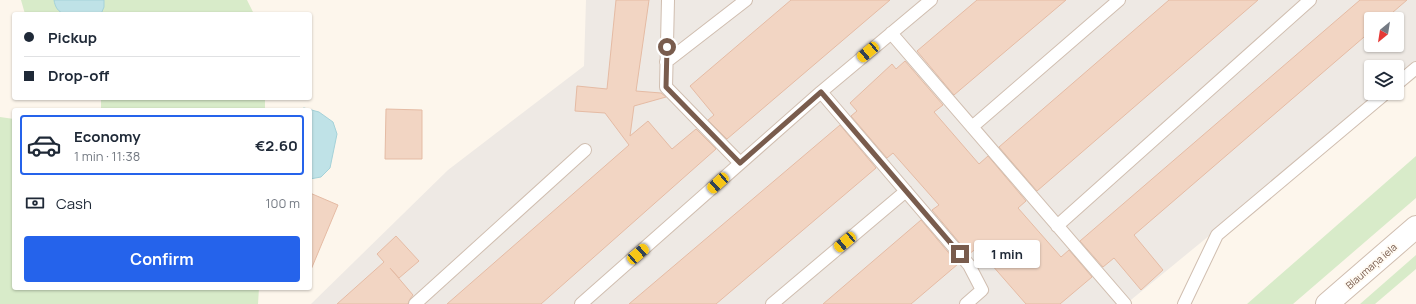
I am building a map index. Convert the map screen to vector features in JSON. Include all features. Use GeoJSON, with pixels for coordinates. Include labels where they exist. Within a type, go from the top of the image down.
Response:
{"type":"FeatureCollection","features":[{"type":"Feature","properties":{"kind":"street","name":"Blaumaņa iela"},"geometry":{"type":"LineString","coordinates":[[1327,304],[1416,227]]}},
{"type":"Feature","properties":{"kind":"lane"},"geometry":{"type":"LineString","coordinates":[[668,0],[666,87],[740,163]]}},
{"type":"Feature","properties":{"kind":"lane"},"geometry":{"type":"LineString","coordinates":[[666,62],[746,0]]}},
{"type":"Feature","properties":{"kind":"lane"},"geometry":{"type":"LineString","coordinates":[[581,304],[821,92],[931,0]]}},
{"type":"Feature","properties":{"kind":"lane"},"geometry":{"type":"LineString","coordinates":[[972,127],[1119,0]]}},
{"type":"Feature","properties":{"kind":"lane"},"geometry":{"type":"LineString","coordinates":[[1058,226],[1310,0]]}},
{"type":"Feature","properties":{"kind":"lane"},"geometry":{"type":"LineString","coordinates":[[891,33],[1125,304]]}},
{"type":"Feature","properties":{"kind":"lane"},"geometry":{"type":"LineString","coordinates":[[1404,78],[1416,68]]}},
{"type":"Feature","properties":{"kind":"lane"},"geometry":{"type":"LineString","coordinates":[[821,92],[969,265],[982,290],[966,304]]}},
{"type":"Feature","properties":{"kind":"lane"},"geometry":{"type":"LineString","coordinates":[[1184,304],[1217,235],[1378,100]]}},
{"type":"Feature","properties":{"kind":"lane"},"geometry":{"type":"LineString","coordinates":[[415,304],[585,150]]}},
{"type":"Feature","properties":{"kind":"lane"},"geometry":{"type":"LineString","coordinates":[[772,304],[906,191]]}},
{"type":"Feature","properties":{"kind":"shaded area"},"geometry":{"type":"Polygon","coordinates":[[[586,0],[1416,0],[1416,66],[1404,76],[1404,60],[1364,60],[1364,100],[1374,100],[1126,304],[311,304],[448,170],[584,66],[586,0]]]}},
{"type":"Feature","properties":{"kind":"green space"},"geometry":{"type":"Polygon","coordinates":[[[21,0],[247,0],[253,12],[24,12],[21,0]]]}},
{"type":"Feature","properties":{"kind":"green space"},"geometry":{"type":"Polygon","coordinates":[[[101,100],[265,100],[265,108],[101,108],[101,100]]]}},
{"type":"Feature","properties":{"kind":"green space"},"geometry":{"type":"Polygon","coordinates":[[[0,117],[12,119],[12,290],[259,290],[258,304],[0,304],[0,117]]]}},
{"type":"Feature","properties":{"kind":"green space"},"geometry":{"type":"Polygon","coordinates":[[[1416,156],[1416,198],[1293,304],[1247,304],[1416,156]]]}},
{"type":"Feature","properties":{"kind":"green space"},"geometry":{"type":"Polygon","coordinates":[[[1416,255],[1416,269],[1375,304],[1360,304],[1416,255]]]}},
{"type":"Feature","properties":{"kind":"water"},"geometry":{"type":"Polygon","coordinates":[[[54,0],[104,0],[104,7],[102,12],[60,12],[55,5],[54,0]]]}},
{"type":"Feature","properties":{"kind":"water"},"geometry":{"type":"Polygon","coordinates":[[[312,110],[319,112],[333,122],[337,134],[330,168],[321,177],[312,179],[312,110]]]}},
{"type":"Feature","properties":{"kind":"building"},"geometry":{"type":"Polygon","coordinates":[[[616,0],[649,0],[636,91],[661,93],[666,97],[634,106],[630,136],[648,121],[672,149],[696,129],[716,149],[541,304],[447,304],[629,145],[605,113],[575,111],[577,86],[607,89],[616,0]]]}},
{"type":"Feature","properties":{"kind":"building"},"geometry":{"type":"Polygon","coordinates":[[[791,0],[890,0],[727,139],[708,120],[714,115],[690,86],[791,0]]]}},
{"type":"Feature","properties":{"kind":"building"},"geometry":{"type":"Polygon","coordinates":[[[977,0],[1066,0],[954,95],[917,51],[977,0]]]}},
{"type":"Feature","properties":{"kind":"building"},"geometry":{"type":"Polygon","coordinates":[[[1169,0],[1258,0],[1037,191],[999,147],[1169,0]]]}},
{"type":"Feature","properties":{"kind":"building"},"geometry":{"type":"Polygon","coordinates":[[[1360,0],[1407,0],[1393,12],[1364,12],[1364,37],[1134,235],[1163,270],[1141,290],[1114,258],[1103,267],[1080,241],[1360,0]]]}},
{"type":"Feature","properties":{"kind":"building"},"geometry":{"type":"Polygon","coordinates":[[[905,61],[943,105],[934,112],[979,164],[988,156],[1026,201],[1018,208],[1061,257],[1069,250],[1092,277],[1060,304],[1026,304],[977,248],[969,254],[932,210],[939,205],[893,153],[887,158],[851,116],[857,111],[850,103],[892,64],[896,69],[905,61]]]}},
{"type":"Feature","properties":{"kind":"building"},"geometry":{"type":"Polygon","coordinates":[[[386,109],[422,110],[422,159],[385,159],[386,109]]]}},
{"type":"Feature","properties":{"kind":"building"},"geometry":{"type":"Polygon","coordinates":[[[840,125],[876,168],[716,304],[629,304],[840,125]]]}},
{"type":"Feature","properties":{"kind":"building"},"geometry":{"type":"Polygon","coordinates":[[[312,194],[338,205],[312,267],[312,194]]]}},
{"type":"Feature","properties":{"kind":"building"},"geometry":{"type":"Polygon","coordinates":[[[921,220],[958,264],[911,304],[823,304],[921,220]]]}},
{"type":"Feature","properties":{"kind":"building"},"geometry":{"type":"Polygon","coordinates":[[[396,236],[419,261],[399,278],[390,268],[413,295],[408,304],[337,304],[384,262],[377,254],[396,236]]]}},
{"type":"Feature","properties":{"kind":"route"},"geometry":{"type":"LineString","coordinates":[[667,47],[666,87],[740,163],[821,92],[960,254]]}}]}
